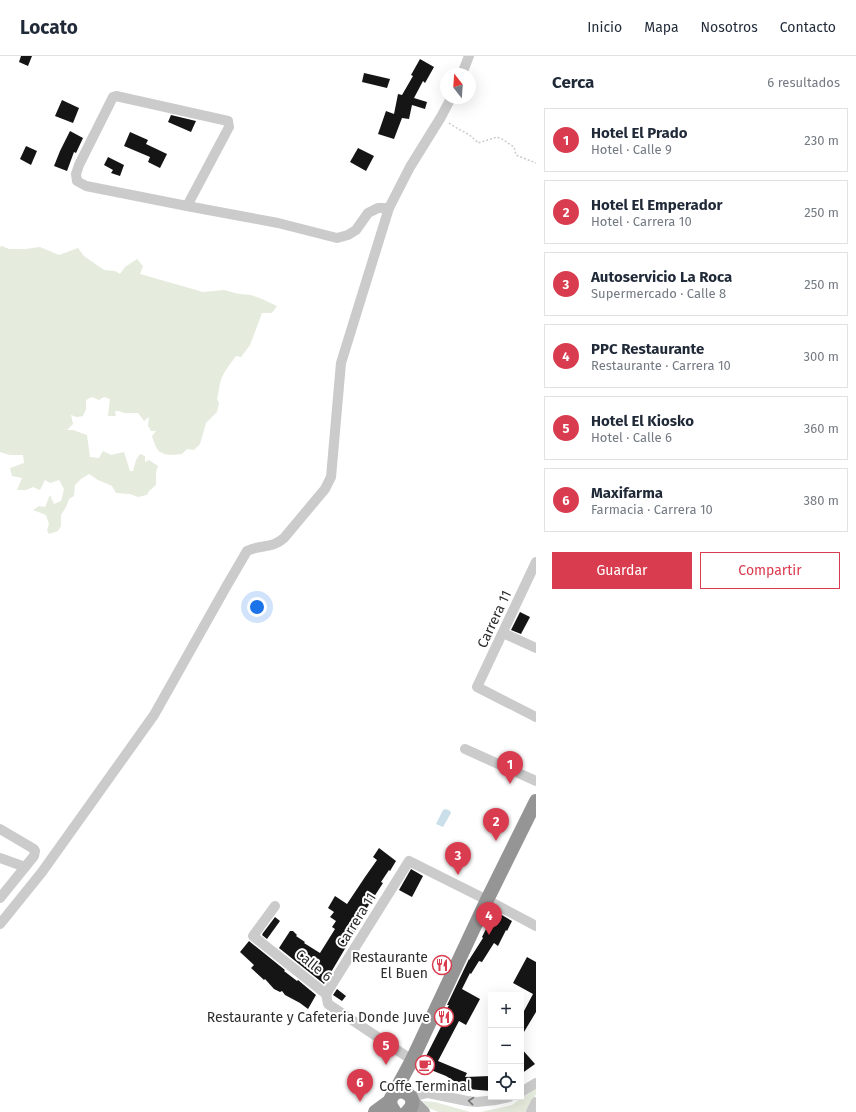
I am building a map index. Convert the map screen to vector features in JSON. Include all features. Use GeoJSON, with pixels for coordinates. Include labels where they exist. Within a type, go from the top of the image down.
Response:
{"type":"FeatureCollection","features":[{"type":"Feature","properties":{"kind":"highway"},"geometry":{"type":"LineString","coordinates":[[392,1103],[487,900],[536,801]]}},
{"type":"Feature","properties":{"kind":"highway"},"geometry":{"type":"LineString","coordinates":[[405,1073],[410,1101]]}},
{"type":"Feature","properties":{"kind":"highway"},"geometry":{"type":"LineString","coordinates":[[375,1112],[392,1103],[398,1091],[404,1091],[410,1101]]}},
{"type":"Feature","properties":{"kind":"main road"},"geometry":{"type":"LineString","coordinates":[[410,1101],[424,1112]]}},
{"type":"Feature","properties":{"kind":"street"},"geometry":{"type":"LineString","coordinates":[[465,68],[470,56]]}},
{"type":"Feature","properties":{"kind":"street"},"geometry":{"type":"LineString","coordinates":[[187,206],[229,127],[228,121],[116,96],[113,97],[76,174],[77,181],[86,186],[187,206],[278,223],[337,238],[348,235],[356,230],[368,213],[378,208],[389,208]]}},
{"type":"Feature","properties":{"kind":"street"},"geometry":{"type":"LineString","coordinates":[[0,924],[42,872],[154,715],[247,551],[254,548],[279,543],[325,489],[330,477],[341,363],[389,208],[410,167],[442,117],[448,104]]}},
{"type":"Feature","properties":{"kind":"street","name":"Carrera 11"},"geometry":{"type":"LineString","coordinates":[[536,562],[477,687],[536,717]]}},
{"type":"Feature","properties":{"kind":"street"},"geometry":{"type":"LineString","coordinates":[[503,633],[536,648]]}},
{"type":"Feature","properties":{"kind":"street"},"geometry":{"type":"LineString","coordinates":[[465,749],[536,782]]}},
{"type":"Feature","properties":{"kind":"street"},"geometry":{"type":"LineString","coordinates":[[0,830],[34,849],[35,851],[34,856],[0,898]]}},
{"type":"Feature","properties":{"kind":"street"},"geometry":{"type":"LineString","coordinates":[[0,858],[25,867]]}},
{"type":"Feature","properties":{"kind":"street","name":"Carrera 11"},"geometry":{"type":"LineString","coordinates":[[326,994],[409,861],[487,900]]}},
{"type":"Feature","properties":{"kind":"street"},"geometry":{"type":"LineString","coordinates":[[487,900],[536,926]]}},
{"type":"Feature","properties":{"kind":"street","name":"Calle 6"},"geometry":{"type":"LineString","coordinates":[[275,906],[253,936],[326,994],[328,1004],[412,1060]]}},
{"type":"Feature","properties":{"kind":"street"},"geometry":{"type":"LineString","coordinates":[[524,1090],[536,1083]]}},
{"type":"Feature","properties":{"kind":"street"},"geometry":{"type":"LineString","coordinates":[[410,1101],[428,1093],[467,1101],[477,1102],[496,1100]]}},
{"type":"Feature","properties":{"kind":"street"},"geometry":{"type":"LineString","coordinates":[[531,1112],[536,1102]]}},
{"type":"Feature","properties":{"kind":"path"},"geometry":{"type":"LineString","coordinates":[[442,117],[454,127],[473,137],[478,143],[497,137],[514,147],[516,155],[536,163]]}},
{"type":"Feature","properties":{"kind":"shaded area"},"geometry":{"type":"Polygon","coordinates":[[[2,246],[9,249],[40,247],[59,255],[78,248],[84,256],[104,270],[115,271],[120,274],[125,267],[137,259],[143,266],[140,274],[203,292],[224,290],[239,294],[251,295],[277,306],[272,313],[262,313],[250,345],[241,357],[236,356],[225,372],[221,379],[217,399],[219,403],[217,412],[206,423],[200,444],[194,450],[187,449],[182,454],[177,455],[161,453],[158,450],[152,436],[156,431],[151,431],[148,426],[149,417],[144,421],[138,413],[124,413],[119,411],[115,411],[116,416],[108,416],[110,399],[104,397],[99,400],[92,397],[86,400],[86,409],[83,416],[77,417],[71,415],[73,424],[67,430],[73,430],[87,435],[90,457],[99,458],[103,451],[111,455],[124,452],[130,471],[133,471],[136,460],[140,454],[145,456],[145,462],[149,460],[158,466],[156,472],[156,485],[147,495],[138,497],[130,494],[116,493],[112,486],[89,474],[75,485],[74,496],[69,499],[61,515],[61,526],[58,531],[49,534],[47,530],[49,524],[46,515],[33,510],[39,506],[45,507],[50,495],[54,504],[61,501],[64,489],[59,480],[50,483],[45,480],[40,490],[33,487],[26,490],[17,490],[22,478],[12,476],[10,468],[24,463],[23,455],[10,455],[0,452],[0,247],[2,246]]]}},
{"type":"Feature","properties":{"kind":"shaded area"},"geometry":{"type":"Polygon","coordinates":[[[536,1088],[536,1094],[527,1112],[481,1112],[512,1105],[519,1100],[524,1100],[524,1096],[536,1088]]]}},
{"type":"Feature","properties":{"kind":"shaded area"},"geometry":{"type":"Polygon","coordinates":[[[422,1101],[435,1102],[470,1112],[438,1112],[429,1108],[422,1101]]]}},
{"type":"Feature","properties":{"kind":"water"},"geometry":{"type":"Polygon","coordinates":[[[446,809],[451,813],[443,827],[436,824],[443,810],[446,809]]]}},
{"type":"Feature","properties":{"kind":"building"},"geometry":{"type":"Polygon","coordinates":[[[21,56],[32,56],[28,66],[19,62],[21,56]]]}},
{"type":"Feature","properties":{"kind":"building"},"geometry":{"type":"Polygon","coordinates":[[[420,59],[434,67],[425,83],[423,81],[414,98],[427,102],[425,109],[412,105],[409,119],[402,118],[394,139],[378,134],[386,111],[394,114],[398,94],[402,95],[413,76],[411,75],[420,59]]]}},
{"type":"Feature","properties":{"kind":"building"},"geometry":{"type":"Polygon","coordinates":[[[364,73],[390,79],[387,88],[362,82],[364,73]]]}},
{"type":"Feature","properties":{"kind":"building"},"geometry":{"type":"Polygon","coordinates":[[[62,100],[79,108],[73,123],[55,116],[62,100]]]}},
{"type":"Feature","properties":{"kind":"building"},"geometry":{"type":"Polygon","coordinates":[[[171,115],[196,121],[191,132],[168,122],[171,115]]]}},
{"type":"Feature","properties":{"kind":"building"},"geometry":{"type":"Polygon","coordinates":[[[70,131],[83,138],[76,153],[74,152],[67,171],[54,166],[70,131]]]}},
{"type":"Feature","properties":{"kind":"building"},"geometry":{"type":"Polygon","coordinates":[[[130,132],[148,140],[146,144],[167,154],[160,168],[148,162],[150,157],[124,146],[130,132]]]}},
{"type":"Feature","properties":{"kind":"building"},"geometry":{"type":"Polygon","coordinates":[[[26,146],[37,151],[31,165],[20,159],[26,146]]]}},
{"type":"Feature","properties":{"kind":"building"},"geometry":{"type":"Polygon","coordinates":[[[358,148],[374,156],[366,171],[350,162],[358,148]]]}},
{"type":"Feature","properties":{"kind":"building"},"geometry":{"type":"Polygon","coordinates":[[[108,157],[124,165],[120,176],[111,173],[113,170],[104,165],[108,157]]]}},
{"type":"Feature","properties":{"kind":"building"},"geometry":{"type":"Polygon","coordinates":[[[520,612],[530,617],[521,634],[511,630],[520,612]]]}},
{"type":"Feature","properties":{"kind":"building"},"geometry":{"type":"Polygon","coordinates":[[[379,848],[396,861],[381,882],[383,883],[363,914],[365,915],[324,984],[279,948],[290,931],[293,931],[297,935],[296,936],[305,942],[304,943],[320,953],[335,929],[332,927],[336,921],[330,917],[334,912],[328,908],[335,896],[347,904],[377,860],[373,857],[379,848]]]}},
{"type":"Feature","properties":{"kind":"building"},"geometry":{"type":"Polygon","coordinates":[[[411,869],[423,876],[412,897],[399,890],[411,869]]]}},
{"type":"Feature","properties":{"kind":"building"},"geometry":{"type":"Polygon","coordinates":[[[495,911],[512,921],[498,946],[494,943],[482,962],[479,961],[471,974],[470,973],[462,989],[480,999],[466,1025],[459,1021],[438,1061],[467,1073],[465,1077],[488,1076],[488,1091],[467,1089],[446,1076],[421,1066],[444,1021],[441,1019],[449,1005],[447,1005],[469,959],[483,938],[482,937],[495,911]]]}},
{"type":"Feature","properties":{"kind":"building"},"geometry":{"type":"Polygon","coordinates":[[[275,917],[280,921],[267,939],[262,935],[275,917]]]}},
{"type":"Feature","properties":{"kind":"building"},"geometry":{"type":"Polygon","coordinates":[[[249,941],[285,970],[284,971],[316,995],[308,1009],[285,995],[282,991],[280,992],[274,989],[265,979],[264,980],[251,968],[254,965],[240,952],[249,941]]]}},
{"type":"Feature","properties":{"kind":"building"},"geometry":{"type":"Polygon","coordinates":[[[527,957],[536,962],[536,1012],[524,1032],[524,1011],[533,994],[513,983],[527,957]]]}},
{"type":"Feature","properties":{"kind":"building"},"geometry":{"type":"Polygon","coordinates":[[[337,989],[346,996],[342,1001],[333,995],[337,989]]]}},
{"type":"Feature","properties":{"kind":"building"},"geometry":{"type":"Polygon","coordinates":[[[524,1051],[535,1064],[524,1072],[524,1051]]]}},
{"type":"Feature","properties":{"kind":"place","name":"Hotel El Prado"},"geometry":{"type":"Point","coordinates":[510,784]}},
{"type":"Feature","properties":{"kind":"place","name":"Hotel El Emperador"},"geometry":{"type":"Point","coordinates":[496,841]}},
{"type":"Feature","properties":{"kind":"place","name":"Autoservicio La Roca"},"geometry":{"type":"Point","coordinates":[458,875]}},
{"type":"Feature","properties":{"kind":"place","name":"PPC Restaurante"},"geometry":{"type":"Point","coordinates":[489,935]}},
{"type":"Feature","properties":{"kind":"place","name":"Restaurante El Buen"},"geometry":{"type":"Point","coordinates":[442,965]}},
{"type":"Feature","properties":{"kind":"place","name":"Restaurante y Cafeteria Donde Juve"},"geometry":{"type":"Point","coordinates":[444,1017]}},
{"type":"Feature","properties":{"kind":"place","name":"Hotel El Kiosko"},"geometry":{"type":"Point","coordinates":[386,1065]}},
{"type":"Feature","properties":{"kind":"place","name":"Coffe Terminal"},"geometry":{"type":"Point","coordinates":[425,1065]}},
{"type":"Feature","properties":{"kind":"place","name":"Maxifarma"},"geometry":{"type":"Point","coordinates":[360,1102]}}]}
